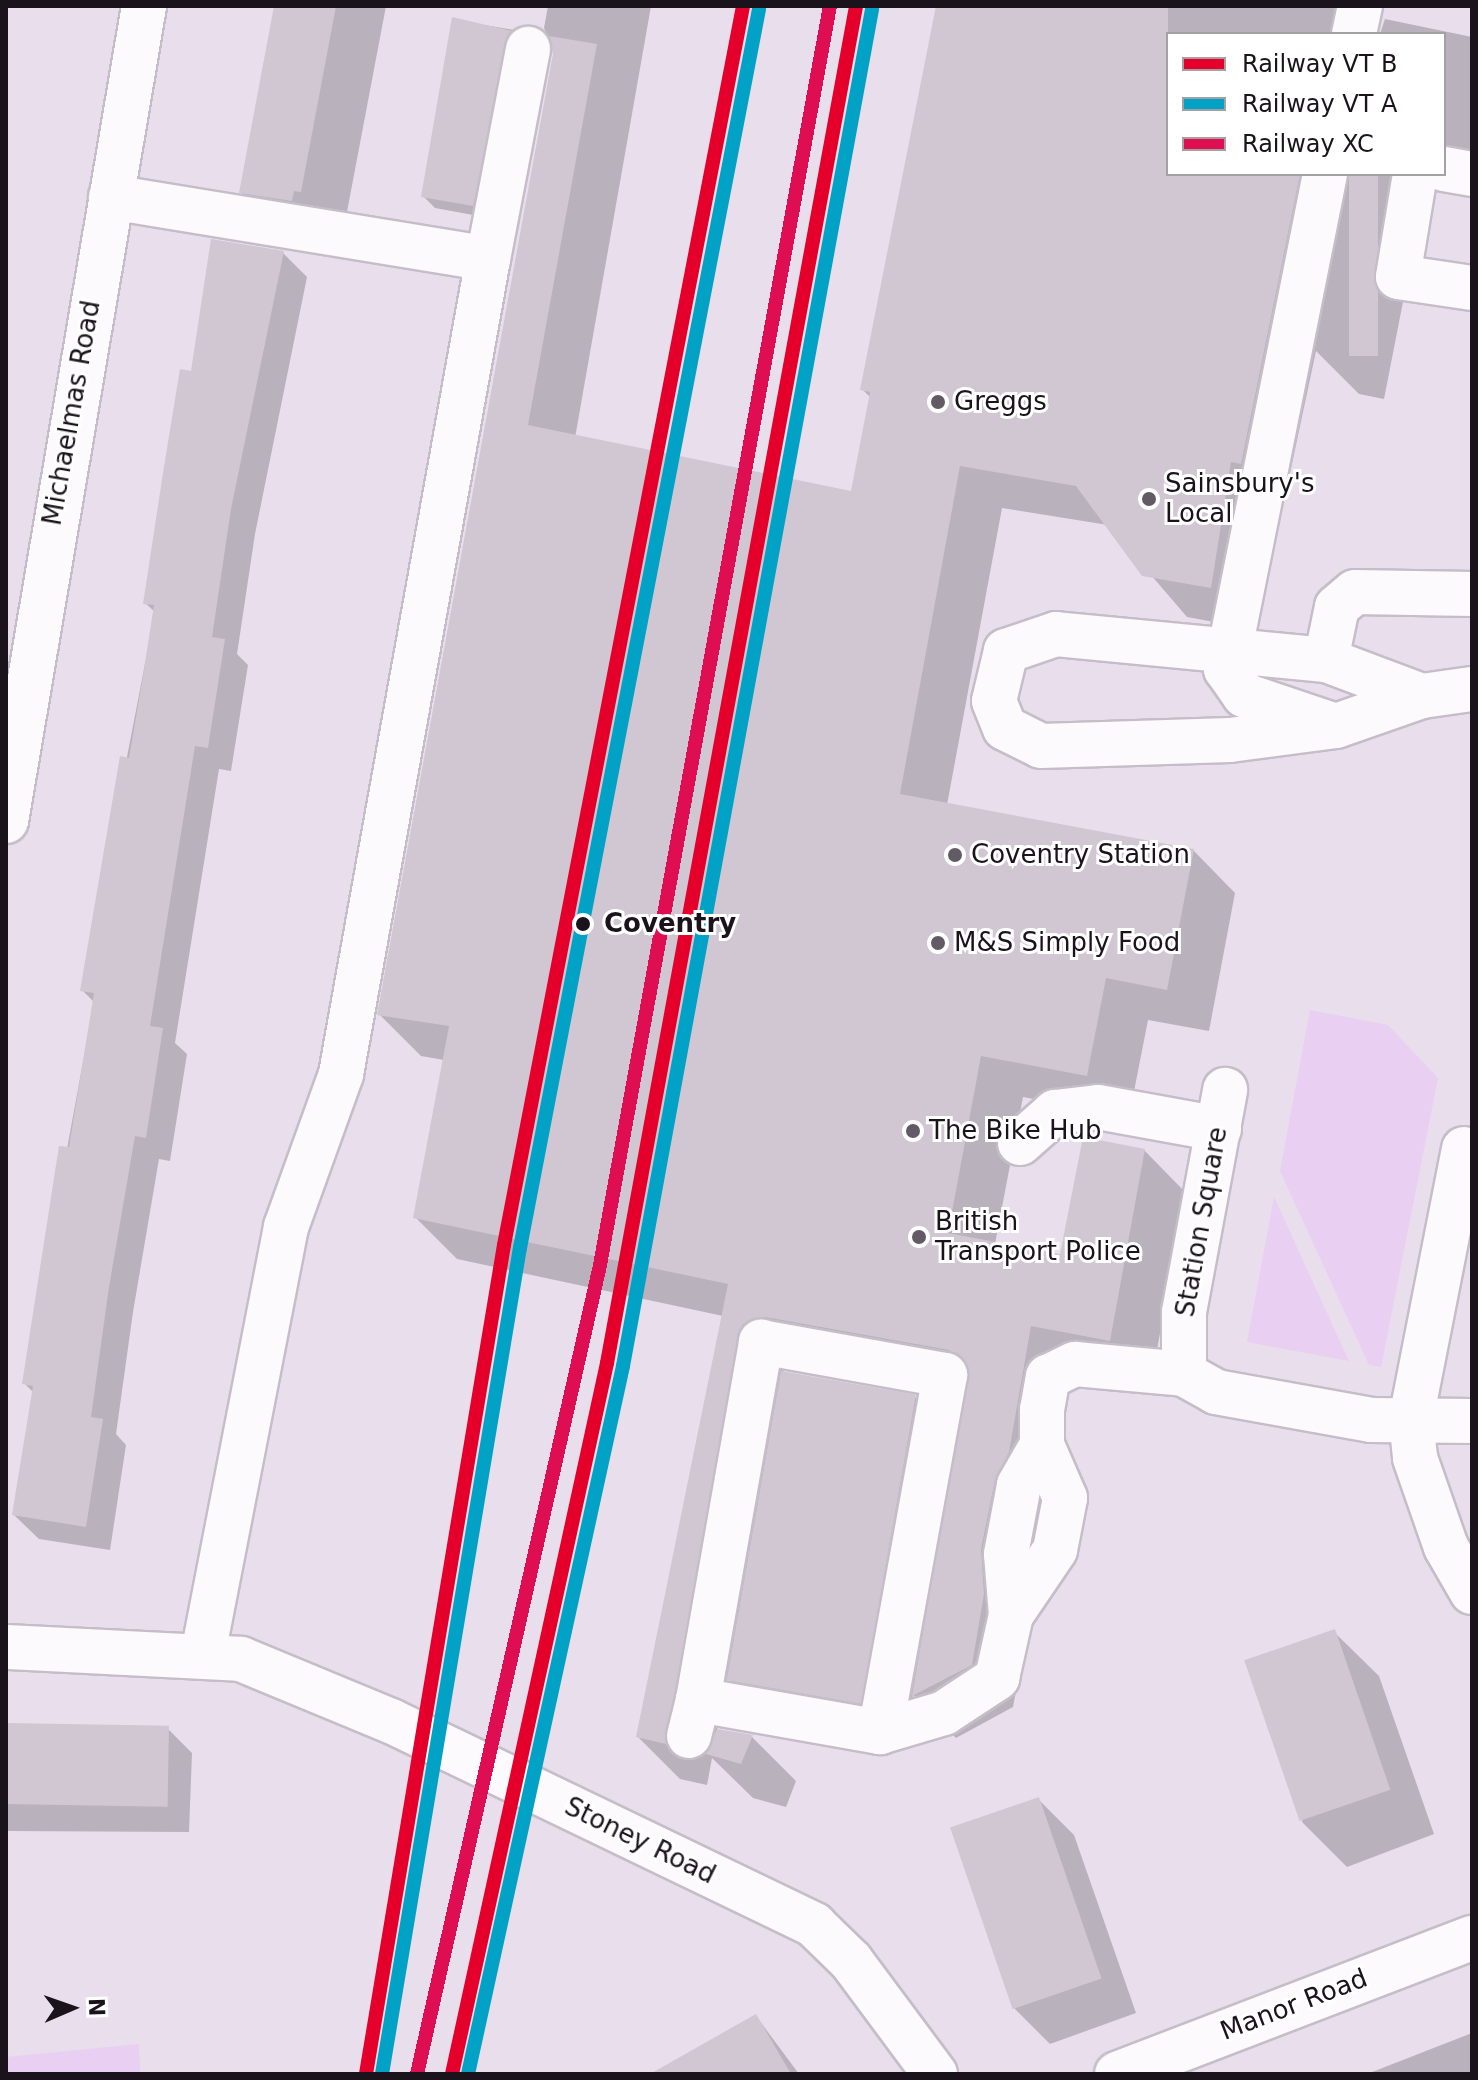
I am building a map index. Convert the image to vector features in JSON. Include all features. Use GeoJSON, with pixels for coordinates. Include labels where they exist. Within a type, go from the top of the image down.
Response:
{"type":"FeatureCollection","features":[{"type":"Feature","properties":{"kind":"street","name":"Michaelmas Road"},"geometry":{"type":"LineString","coordinates":[[6,821],[144,6]]}},
{"type":"Feature","properties":{"kind":"street"},"geometry":{"type":"LineString","coordinates":[[1354,32],[1360,6]]}},
{"type":"Feature","properties":{"kind":"street"},"geometry":{"type":"LineString","coordinates":[[222,1656],[286,1227],[341,1074],[528,49]]}},
{"type":"Feature","properties":{"kind":"street"},"geometry":{"type":"LineString","coordinates":[[1446,169],[1472,174]]}},
{"type":"Feature","properties":{"kind":"street"},"geometry":{"type":"LineString","coordinates":[[1415,176],[1398,277],[1472,288]]}},
{"type":"Feature","properties":{"kind":"street"},"geometry":{"type":"LineString","coordinates":[[1319,178],[1227,649],[1226,669],[1244,695],[1336,726]]}},
{"type":"Feature","properties":{"kind":"street"},"geometry":{"type":"LineString","coordinates":[[111,197],[488,259]]}},
{"type":"Feature","properties":{"kind":"street"},"geometry":{"type":"LineString","coordinates":[[1326,660],[1337,607],[1355,592],[1472,594]]}},
{"type":"Feature","properties":{"kind":"street"},"geometry":{"type":"LineString","coordinates":[[1422,696],[1326,660],[1227,649],[1158,649],[1056,634],[1026,640],[1006,651],[994,701],[1005,728],[1041,746],[1230,740],[1336,726],[1422,696],[1472,689]]}},
{"type":"Feature","properties":{"kind":"street","name":"Station Square"},"geometry":{"type":"LineString","coordinates":[[1020,1143],[1055,1112],[1098,1107],[1222,1109],[1184,1312],[1184,1374]]}},
{"type":"Feature","properties":{"kind":"street"},"geometry":{"type":"LineString","coordinates":[[1464,1149],[1411,1419],[1415,1458],[1446,1547],[1472,1592]]}},
{"type":"Feature","properties":{"kind":"street"},"geometry":{"type":"LineString","coordinates":[[880,1732],[945,1375],[761,1342],[694,1718],[880,1732],[944,1713],[997,1678],[1011,1615],[1055,1550],[1065,1498],[1042,1445],[1048,1377],[1075,1364],[1184,1374],[1216,1392],[1371,1420],[1472,1421]]}},
{"type":"Feature","properties":{"kind":"street","name":"Stoney Road"},"geometry":{"type":"LineString","coordinates":[[6,1647],[222,1656],[391,1721],[814,1925],[851,1961],[935,2074]]}},
{"type":"Feature","properties":{"kind":"street","name":"Manor Road"},"geometry":{"type":"LineString","coordinates":[[1117,2074],[1472,1938]]}},
{"type":"Feature","properties":{"kind":"shaded area"},"geometry":{"type":"Polygon","coordinates":[[[1310,1010],[1388,1025],[1438,1078],[1381,1367],[1369,1365],[1280,1171],[1310,1010]]]}},
{"type":"Feature","properties":{"kind":"shaded area"},"geometry":{"type":"Polygon","coordinates":[[[1274,1197],[1349,1361],[1247,1342],[1274,1197]]]}},
{"type":"Feature","properties":{"kind":"shaded area"},"geometry":{"type":"Polygon","coordinates":[[[139,2044],[140,2074],[6,2074],[6,2057],[139,2044]]]}},
{"type":"Feature","properties":{"kind":"building"},"geometry":{"type":"Polygon","coordinates":[[[274,6],[336,6],[301,192],[294,191],[292,201],[239,193],[274,6]]]}},
{"type":"Feature","properties":{"kind":"building"},"geometry":{"type":"Polygon","coordinates":[[[936,6],[1168,6],[1166,176],[1300,176],[1241,464],[1231,462],[1211,588],[1142,576],[1076,486],[960,466],[900,794],[1194,849],[1167,990],[1106,978],[1087,1076],[981,1056],[948,1233],[1060,1254],[1083,1137],[1145,1149],[1110,1341],[1031,1326],[1009,1452],[995,1480],[981,1549],[984,1594],[972,1665],[912,1696],[968,1366],[949,1350],[765,1317],[742,1325],[666,1744],[636,1737],[728,1284],[413,1218],[449,1026],[377,1015],[553,54],[549,36],[597,44],[528,425],[851,491],[870,392],[860,390],[936,6]]]}},
{"type":"Feature","properties":{"kind":"building"},"geometry":{"type":"Polygon","coordinates":[[[452,17],[512,31],[473,206],[421,197],[452,17]]]}},
{"type":"Feature","properties":{"kind":"building"},"geometry":{"type":"Polygon","coordinates":[[[1349,176],[1378,176],[1378,356],[1349,356],[1349,176]]]}},
{"type":"Feature","properties":{"kind":"building"},"geometry":{"type":"Polygon","coordinates":[[[211,239],[284,251],[231,509],[212,637],[225,639],[208,748],[195,746],[150,1026],[163,1028],[146,1138],[135,1136],[109,1287],[91,1417],[103,1419],[86,1527],[12,1515],[33,1386],[22,1384],[59,1146],[69,1147],[94,993],[80,991],[120,756],[129,758],[142,682],[154,605],[143,604],[180,369],[191,371],[211,239]]]}},
{"type":"Feature","properties":{"kind":"building"},"geometry":{"type":"Polygon","coordinates":[[[781,1371],[916,1395],[861,1704],[726,1680],[781,1371]]]}},
{"type":"Feature","properties":{"kind":"building"},"geometry":{"type":"Polygon","coordinates":[[[1335,1629],[1390,1790],[1300,1821],[1244,1660],[1335,1629]]]}},
{"type":"Feature","properties":{"kind":"building"},"geometry":{"type":"Polygon","coordinates":[[[6,1723],[169,1726],[168,1807],[6,1804],[6,1723]]]}},
{"type":"Feature","properties":{"kind":"building"},"geometry":{"type":"Polygon","coordinates":[[[717,1729],[753,1735],[741,1764],[706,1754],[717,1729]]]}},
{"type":"Feature","properties":{"kind":"building"},"geometry":{"type":"Polygon","coordinates":[[[1039,1797],[1102,1979],[1013,2009],[950,1828],[1039,1797]]]}},
{"type":"Feature","properties":{"kind":"building"},"geometry":{"type":"Polygon","coordinates":[[[756,2014],[791,2074],[650,2074],[756,2014]]]}},
{"type":"Feature","properties":{"kind":"transit line"},"geometry":{"type":"LineString","coordinates":[[366,2074],[504,1245],[743,6]]}},
{"type":"Feature","properties":{"kind":"transit line"},"geometry":{"type":"LineString","coordinates":[[452,2074],[607,1363],[856,6]]}},
{"type":"Feature","properties":{"kind":"transit line"},"geometry":{"type":"LineString","coordinates":[[382,2074],[520,1248],[759,9]]}},
{"type":"Feature","properties":{"kind":"transit line"},"geometry":{"type":"LineString","coordinates":[[468,2074],[623,1366],[872,9]]}},
{"type":"Feature","properties":{"kind":"rail line","name":"XC"},"geometry":{"type":"LineString","coordinates":[[417,2074],[600,1265],[830,6]]}},
{"type":"Feature","properties":{"kind":"place","name":"Greggs"},"geometry":{"type":"Point","coordinates":[938,402]}},
{"type":"Feature","properties":{"kind":"place","name":"Sainsbury's Local"},"geometry":{"type":"Point","coordinates":[1149,499]}},
{"type":"Feature","properties":{"kind":"place","name":"Coventry Station"},"geometry":{"type":"Point","coordinates":[955,855]}},
{"type":"Feature","properties":{"kind":"place","name":"Coventry"},"geometry":{"type":"Point","coordinates":[583,924]}},
{"type":"Feature","properties":{"kind":"place","name":"M&S Simply Food"},"geometry":{"type":"Point","coordinates":[938,943]}},
{"type":"Feature","properties":{"kind":"place","name":"The Bike Hub"},"geometry":{"type":"Point","coordinates":[913,1131]}},
{"type":"Feature","properties":{"kind":"place","name":"British Transport Police"},"geometry":{"type":"Point","coordinates":[919,1237]}}]}
